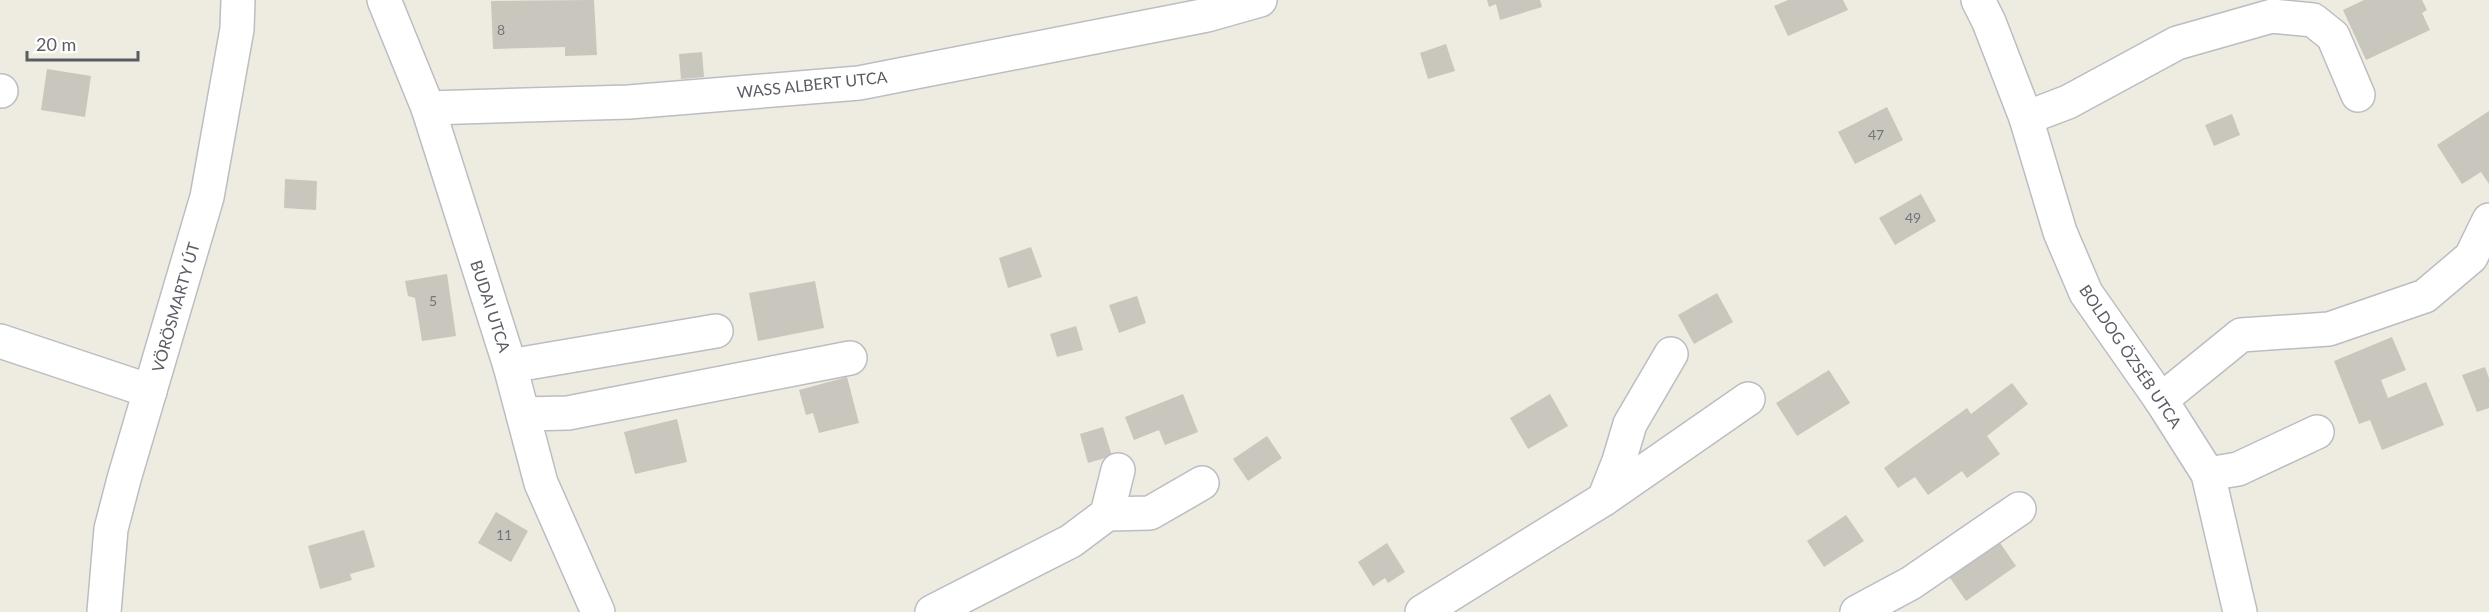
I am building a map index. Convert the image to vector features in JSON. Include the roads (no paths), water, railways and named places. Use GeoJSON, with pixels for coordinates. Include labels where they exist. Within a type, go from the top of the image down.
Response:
{"type":"FeatureCollection","features":[{"type":"Feature","properties":{"kind":"street","name":"VÖRÖSMARTY ÚT"},"geometry":{"type":"LineString","coordinates":[[104,612],[111,529],[207,197],[237,29],[238,0]]}},
{"type":"Feature","properties":{"kind":"street","name":"BUDAI UTCA"},"geometry":{"type":"LineString","coordinates":[[384,0],[428,108],[510,366],[541,483],[598,612]]}},
{"type":"Feature","properties":{"kind":"street","name":"WASS ALBERT UTCA"},"geometry":{"type":"LineString","coordinates":[[428,108],[629,102],[859,82],[1207,15],[1260,0]]}},
{"type":"Feature","properties":{"kind":"street","name":"BOLDOG ÖZSÉB UTCA"},"geometry":{"type":"LineString","coordinates":[[1978,0],[1989,22],[2026,118],[2060,232],[2086,293],[2161,400],[2208,474],[2240,612]]}},
{"type":"Feature","properties":{"kind":"street"},"geometry":{"type":"LineString","coordinates":[[2026,118],[2068,102],[2177,43],[2272,16],[2313,20],[2333,36],[2358,95]]}},
{"type":"Feature","properties":{"kind":"street"},"geometry":{"type":"LineString","coordinates":[[2161,400],[2241,335],[2329,329],[2425,296],[2471,257],[2489,220]]}},
{"type":"Feature","properties":{"kind":"street"},"geometry":{"type":"LineString","coordinates":[[510,366],[716,332]]}},
{"type":"Feature","properties":{"kind":"street"},"geometry":{"type":"LineString","coordinates":[[0,341],[150,391]]}},
{"type":"Feature","properties":{"kind":"street"},"geometry":{"type":"LineString","coordinates":[[1604,499],[1630,424],[1671,354]]}},
{"type":"Feature","properties":{"kind":"street"},"geometry":{"type":"LineString","coordinates":[[523,414],[568,412],[850,358]]}},
{"type":"Feature","properties":{"kind":"street"},"geometry":{"type":"LineString","coordinates":[[1422,612],[1604,499],[1748,399]]}},
{"type":"Feature","properties":{"kind":"street"},"geometry":{"type":"LineString","coordinates":[[2208,474],[2238,469],[2317,432]]}},
{"type":"Feature","properties":{"kind":"street"},"geometry":{"type":"LineString","coordinates":[[1107,514],[1118,470]]}},
{"type":"Feature","properties":{"kind":"street"},"geometry":{"type":"LineString","coordinates":[[932,612],[1071,541],[1107,514],[1150,513],[1202,483]]}},
{"type":"Feature","properties":{"kind":"street"},"geometry":{"type":"LineString","coordinates":[[1857,612],[1911,584],[2019,509]]}}]}
